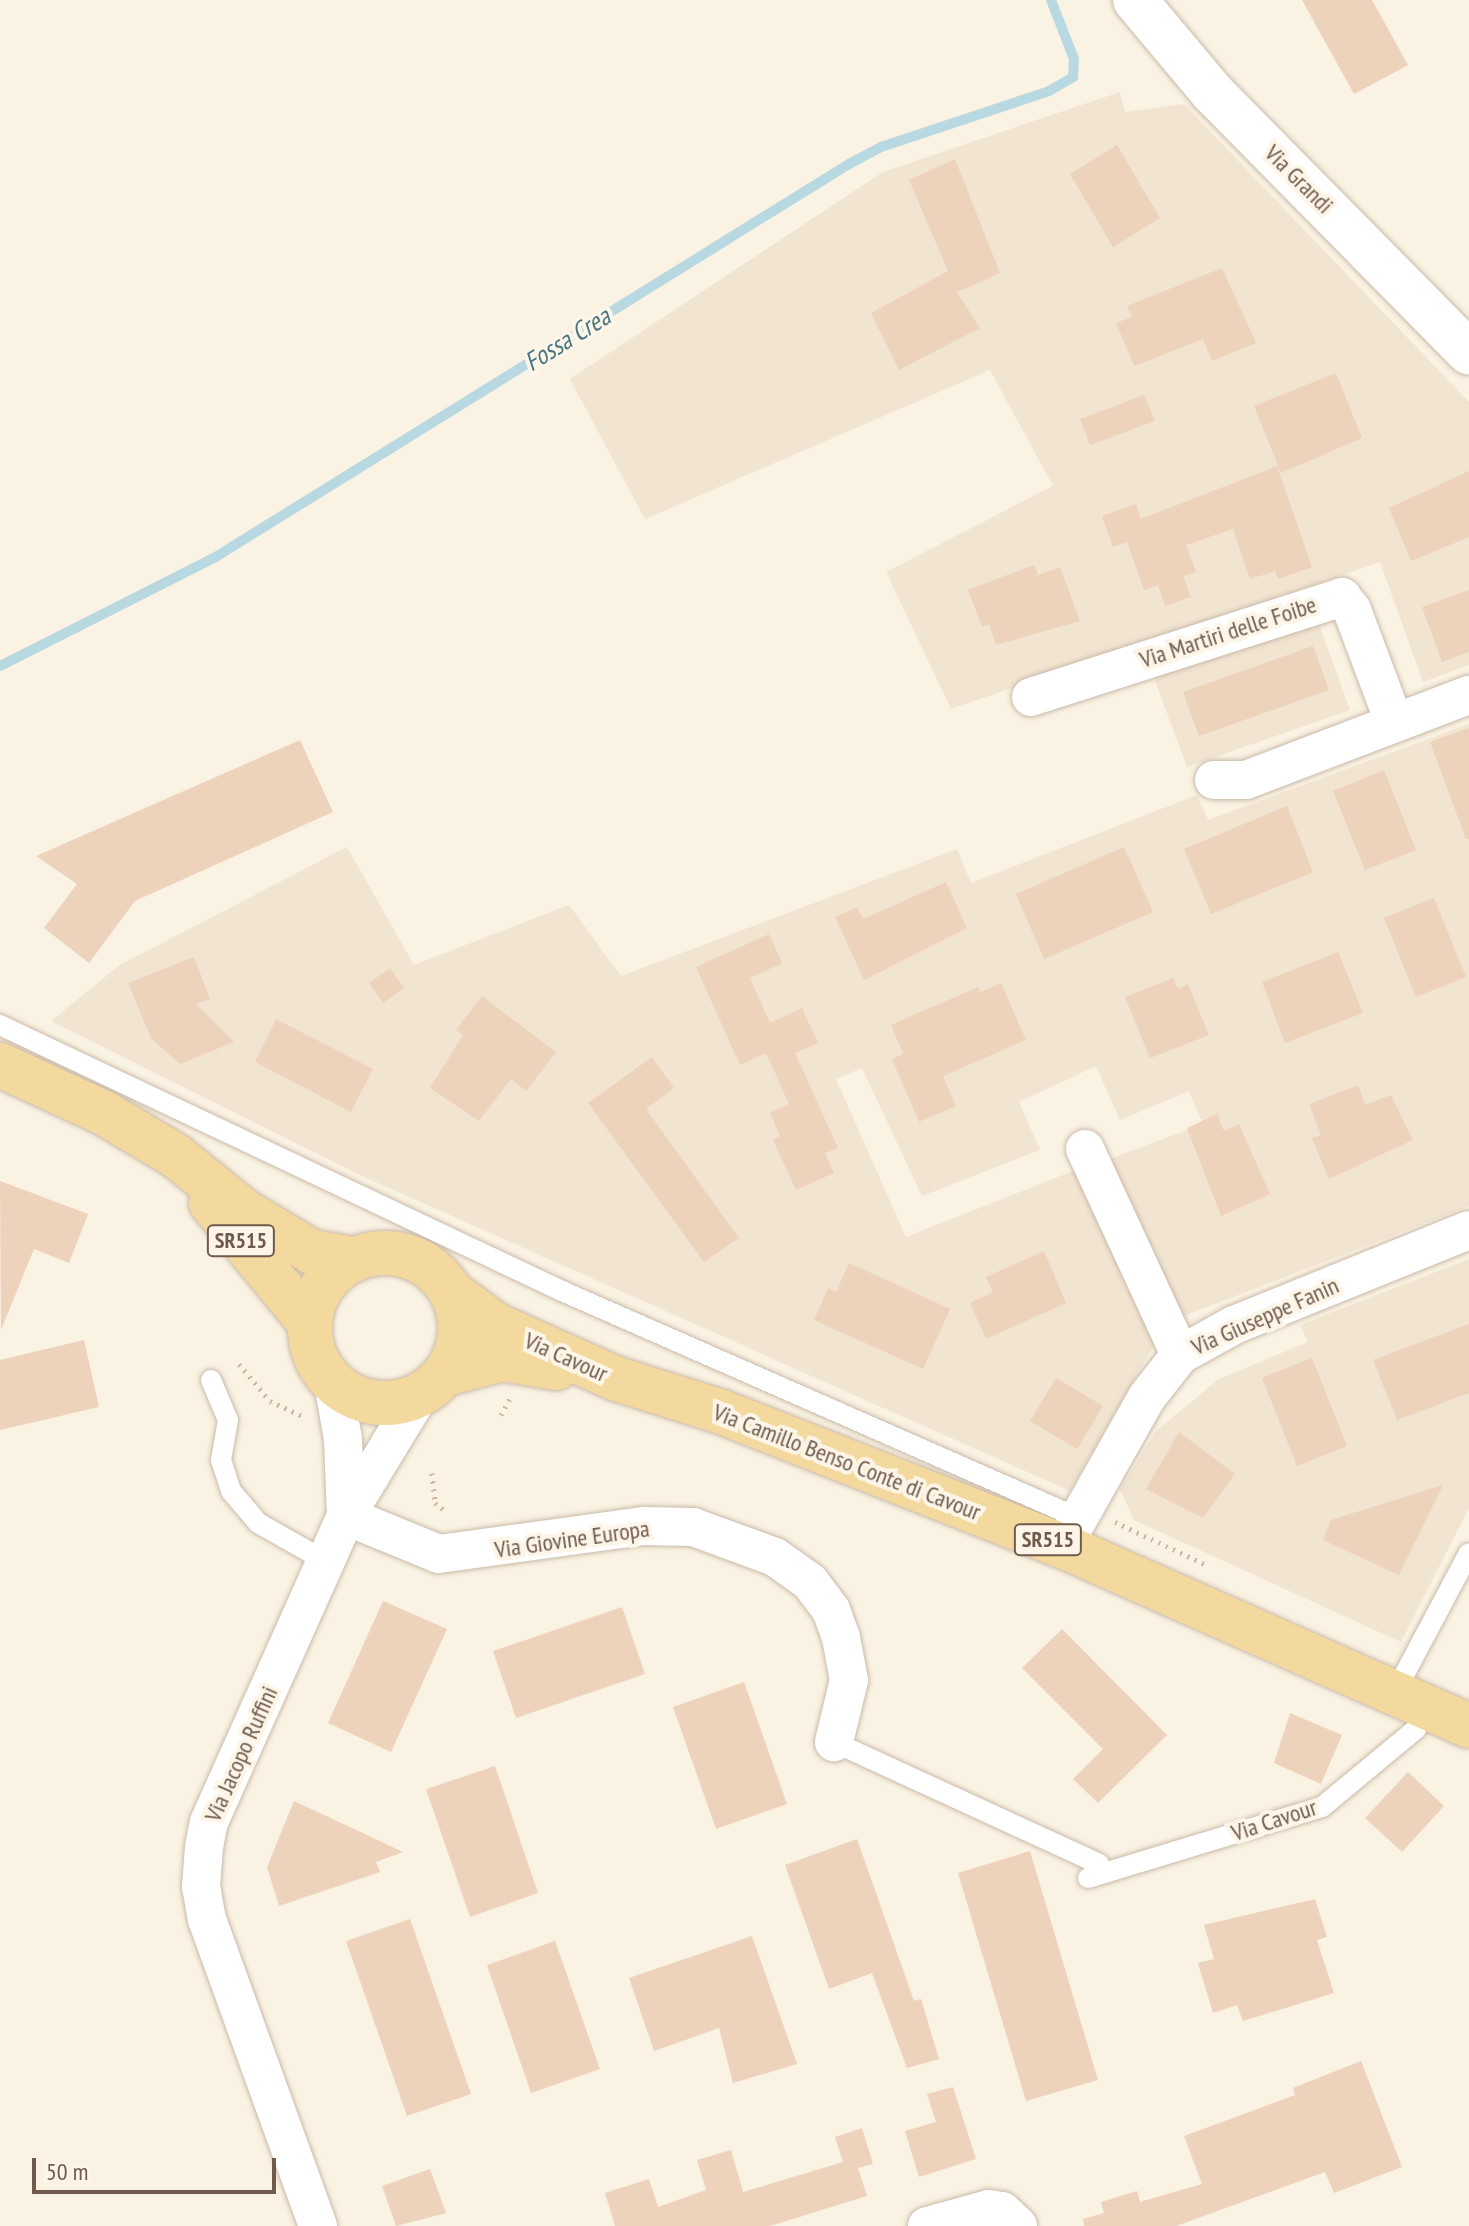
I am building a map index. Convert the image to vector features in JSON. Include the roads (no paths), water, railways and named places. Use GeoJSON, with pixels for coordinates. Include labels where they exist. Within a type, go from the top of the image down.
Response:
{"type":"FeatureCollection","features":[{"type":"Feature","properties":{"kind":"main road","name":"Via Grandi"},"geometry":{"type":"LineString","coordinates":[[1135,0],[1212,92],[1469,353]]}},
{"type":"Feature","properties":{"kind":"main road","name":"SR515"},"geometry":{"type":"LineString","coordinates":[[0,1065],[104,1113],[176,1156],[244,1211],[312,1252],[354,1259]]}},
{"type":"Feature","properties":{"kind":"main road","name":"SR515"},"geometry":{"type":"LineString","coordinates":[[176,1156],[310,1323]]}},
{"type":"Feature","properties":{"kind":"main road"},"geometry":{"type":"LineString","coordinates":[[398,1254],[437,1274],[451,1292],[460,1333],[432,1385],[374,1403],[333,1383],[312,1345],[310,1323],[323,1285],[354,1259],[398,1254]]}},
{"type":"Feature","properties":{"kind":"main road","name":"Via Cavour"},"geometry":{"type":"LineString","coordinates":[[451,1292],[496,1325],[617,1379]]}},
{"type":"Feature","properties":{"kind":"main road","name":"Via Cavour"},"geometry":{"type":"LineString","coordinates":[[432,1385],[503,1359],[617,1379]]}},
{"type":"Feature","properties":{"kind":"main road","name":"Via Camillo Benso Conte di Cavour"},"geometry":{"type":"LineString","coordinates":[[617,1379],[1070,1531],[1469,1726]]}},
{"type":"Feature","properties":{"kind":"street","name":"Via Martiri delle Foibe"},"geometry":{"type":"LineString","coordinates":[[1031,697],[1342,597],[1352,610],[1394,722]]}},
{"type":"Feature","properties":{"kind":"street"},"geometry":{"type":"LineString","coordinates":[[1203,780],[1246,780],[1469,695]]}},
{"type":"Feature","properties":{"kind":"street"},"geometry":{"type":"LineString","coordinates":[[1085,1149],[1180,1355]]}},
{"type":"Feature","properties":{"kind":"street","name":"Via Giuseppe Fanin"},"geometry":{"type":"LineString","coordinates":[[1070,1531],[1147,1397],[1180,1355],[1234,1325],[1469,1230]]}},
{"type":"Feature","properties":{"kind":"street","name":"Via Jacopo Ruffini"},"geometry":{"type":"LineString","coordinates":[[333,1383],[343,1439],[346,1516]]}},
{"type":"Feature","properties":{"kind":"street","name":"Via Jacopo Ruffini"},"geometry":{"type":"LineString","coordinates":[[318,2226],[207,1920],[201,1887],[209,1822],[346,1516],[432,1385]]}},
{"type":"Feature","properties":{"kind":"street","name":"Via Giovine Europa"},"geometry":{"type":"LineString","coordinates":[[346,1516],[439,1554],[643,1526],[693,1527],[775,1557],[810,1582],[831,1610],[841,1638],[849,1680],[834,1742]]}},
{"type":"Feature","properties":{"kind":"street"},"geometry":{"type":"LineString","coordinates":[[927,2226],[989,2209],[1002,2211],[1018,2226]]}},
{"type":"Feature","properties":{"kind":"lane"},"geometry":{"type":"LineString","coordinates":[[0,1025],[1070,1531]]}},
{"type":"Feature","properties":{"kind":"lane"},"geometry":{"type":"LineString","coordinates":[[211,1380],[228,1420],[221,1460],[231,1491],[258,1523],[327,1562]]}},
{"type":"Feature","properties":{"kind":"lane","name":"Via Cavour"},"geometry":{"type":"LineString","coordinates":[[1094,1871],[1322,1807],[1416,1729],[1410,1699],[1469,1553]]}},
{"type":"Feature","properties":{"kind":"lane","name":"Via Giovine Europa"},"geometry":{"type":"LineString","coordinates":[[834,1742],[1094,1871]]}},
{"type":"Feature","properties":{"kind":"waterway","name":"Fossa Crea"},"geometry":{"type":"LineString","coordinates":[[0,666],[214,558],[849,164],[881,147],[1049,91],[1073,77],[1074,59],[1051,0]]}}]}
